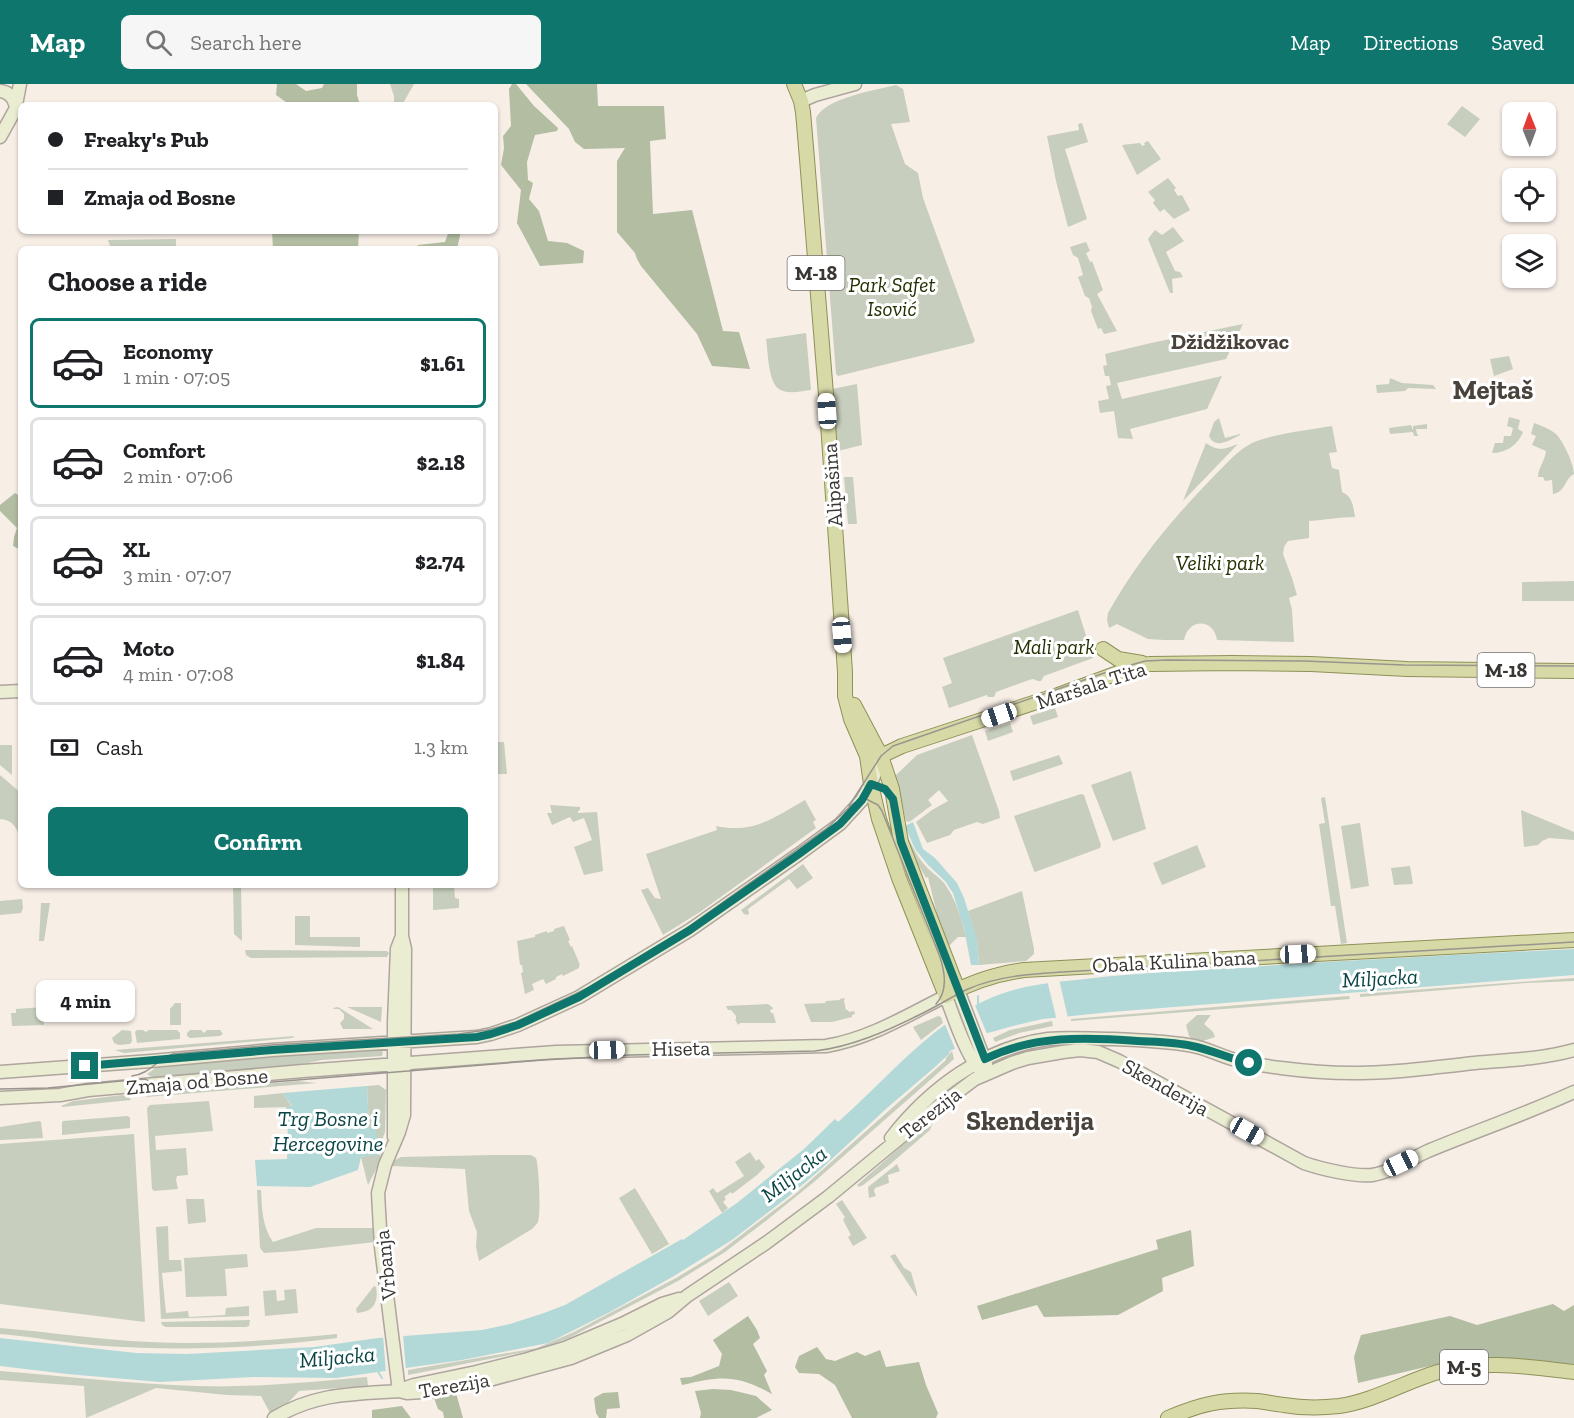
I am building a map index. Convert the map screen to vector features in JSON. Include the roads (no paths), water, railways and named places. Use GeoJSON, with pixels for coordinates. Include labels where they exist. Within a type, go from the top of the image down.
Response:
{"type":"FeatureCollection","features":[{"type":"Feature","properties":{"kind":"main road"},"geometry":{"type":"LineString","coordinates":[[2,91],[18,84]]}},
{"type":"Feature","properties":{"kind":"main road"},"geometry":{"type":"LineString","coordinates":[[0,137],[14,109],[18,84]]}},
{"type":"Feature","properties":{"kind":"main road","name":"Alipašina"},"geometry":{"type":"LineString","coordinates":[[794,84],[801,101],[807,159],[845,672],[855,708],[874,756]]}},
{"type":"Feature","properties":{"kind":"main road"},"geometry":{"type":"LineString","coordinates":[[801,101],[855,84]]}},
{"type":"Feature","properties":{"kind":"main road"},"geometry":{"type":"LineString","coordinates":[[0,121],[8,118],[14,109],[12,96],[2,91]]}},
{"type":"Feature","properties":{"kind":"main road"},"geometry":{"type":"LineString","coordinates":[[1103,649],[1118,658],[1150,664]]}},
{"type":"Feature","properties":{"kind":"main road","name":"Maršala Tita"},"geometry":{"type":"LineString","coordinates":[[874,756],[1039,702],[1134,667],[1150,664],[1311,664],[1407,669],[1574,671]]}},
{"type":"Feature","properties":{"kind":"main road"},"geometry":{"type":"LineString","coordinates":[[0,692],[18,691]]}},
{"type":"Feature","properties":{"kind":"main road","name":"M-18"},"geometry":{"type":"LineString","coordinates":[[874,756],[871,784],[879,819],[899,878],[938,975],[946,977],[952,993]]}},
{"type":"Feature","properties":{"kind":"main road","name":"M-18"},"geometry":{"type":"LineString","coordinates":[[874,756],[889,780],[901,842],[946,956],[952,993]]}},
{"type":"Feature","properties":{"kind":"main road"},"geometry":{"type":"LineString","coordinates":[[399,1042],[491,1034],[518,1025],[579,997],[690,930],[799,854],[840,824],[862,800],[871,784],[885,789],[893,799]]}},
{"type":"Feature","properties":{"kind":"main road","name":"Vrbanja"},"geometry":{"type":"LineString","coordinates":[[399,1390],[381,1247],[378,1193],[384,1165],[394,1141],[405,949],[402,936],[402,888]]}},
{"type":"Feature","properties":{"kind":"main road","name":"Obala Kulina bana"},"geometry":{"type":"LineString","coordinates":[[952,993],[992,976],[1024,970],[1574,940]]}},
{"type":"Feature","properties":{"kind":"main road"},"geometry":{"type":"LineString","coordinates":[[952,993],[964,1005],[974,1049]]}},
{"type":"Feature","properties":{"kind":"main road"},"geometry":{"type":"LineString","coordinates":[[952,993],[952,1011],[974,1049],[980,1062],[980,1071],[985,1074]]}},
{"type":"Feature","properties":{"kind":"main road","name":"Hiseta"},"geometry":{"type":"LineString","coordinates":[[399,1064],[556,1052],[826,1046],[858,1038],[952,993]]}},
{"type":"Feature","properties":{"kind":"main road","name":"Terezija"},"geometry":{"type":"LineString","coordinates":[[878,1155],[920,1104],[949,1082],[980,1062],[1018,1046],[1048,1039],[1121,1040],[1190,1045],[1235,1060],[1281,1068],[1353,1073],[1544,1056],[1574,1050]]}},
{"type":"Feature","properties":{"kind":"main road"},"geometry":{"type":"LineString","coordinates":[[1119,1061],[1123,1051],[1121,1040]]}},
{"type":"Feature","properties":{"kind":"main road","name":"Zmaja od Bosne"},"geometry":{"type":"LineString","coordinates":[[0,1072],[399,1042]]}},
{"type":"Feature","properties":{"kind":"main road","name":"Skenderija"},"geometry":{"type":"LineString","coordinates":[[985,1074],[1028,1058],[1080,1050],[1098,1052],[1119,1061],[1304,1163],[1366,1175],[1389,1169],[1574,1092]]}},
{"type":"Feature","properties":{"kind":"main road","name":"Zmaja od Bosne"},"geometry":{"type":"LineString","coordinates":[[0,1098],[45,1096],[88,1090],[399,1064]]}},
{"type":"Feature","properties":{"kind":"main road","name":"Terezija"},"geometry":{"type":"LineString","coordinates":[[274,1418],[299,1404],[320,1398],[399,1390],[415,1393],[459,1387],[571,1358],[627,1335],[668,1312],[687,1296],[766,1243],[828,1197],[963,1086],[985,1074]]}},
{"type":"Feature","properties":{"kind":"main road","name":"M-5"},"geometry":{"type":"LineString","coordinates":[[1168,1418],[1214,1402],[1259,1401],[1306,1407],[1356,1403],[1437,1372],[1469,1366],[1518,1366],[1574,1372]]}},
{"type":"Feature","properties":{"kind":"water"},"geometry":{"type":"Polygon","coordinates":[[[913,822],[923,849],[935,858],[957,883],[964,898],[977,939],[979,965],[971,965],[964,929],[953,893],[915,849],[905,826],[913,822]]]}},
{"type":"Feature","properties":{"kind":"water","name":"Miljacka"},"geometry":{"type":"Polygon","coordinates":[[[1574,949],[1574,975],[1111,1012],[1043,1019],[988,1033],[950,1051],[821,1169],[732,1240],[610,1312],[548,1343],[462,1360],[336,1378],[253,1377],[160,1382],[0,1366],[0,1338],[136,1353],[187,1354],[314,1347],[378,1338],[482,1330],[544,1313],[565,1305],[683,1240],[737,1203],[804,1149],[835,1119],[838,1122],[925,1040],[963,1012],[995,996],[1017,989],[1052,983],[1152,973],[1574,949]]]}},
{"type":"Feature","properties":{"kind":"water","name":"Trg Bosne i Hercegovine"},"geometry":{"type":"Polygon","coordinates":[[[367,1086],[369,1128],[376,1129],[377,1142],[381,1143],[381,1154],[361,1157],[358,1170],[310,1187],[257,1186],[255,1160],[287,1159],[286,1107],[292,1106],[283,1093],[367,1086]]]}},
{"type":"Feature","properties":{"kind":"waterway"},"geometry":{"type":"LineString","coordinates":[[978,996],[978,1006]]}},
{"type":"Feature","properties":{"kind":"waterway"},"geometry":{"type":"LineString","coordinates":[[377,1370],[382,1378]]}},
{"type":"Feature","properties":{"kind":"tram line"},"geometry":{"type":"LineString","coordinates":[[849,806],[881,756],[893,746],[1145,661],[1304,661],[1404,665],[1574,666]]}},
{"type":"Feature","properties":{"kind":"tram line"},"geometry":{"type":"LineString","coordinates":[[132,1076],[144,1072],[173,1054],[272,1045],[458,1034],[487,1030],[516,1022],[592,986],[684,930],[827,828],[854,803],[866,799],[878,805],[882,811],[940,957],[944,988],[936,1004]]}},
{"type":"Feature","properties":{"kind":"tram line"},"geometry":{"type":"LineString","coordinates":[[0,1089],[48,1088],[142,1079],[174,1090],[543,1060],[630,1055],[815,1051],[868,1038],[907,1021],[968,989],[1014,976],[1574,942]]}},
{"type":"Feature","properties":{"kind":"district","name":"Džidžikovac"},"geometry":{"type":"Point","coordinates":[1230,341]}},
{"type":"Feature","properties":{"kind":"district","name":"Mejtaš"},"geometry":{"type":"Point","coordinates":[1493,390]}},
{"type":"Feature","properties":{"kind":"district","name":"Skenderija"},"geometry":{"type":"Point","coordinates":[1030,1121]}},
{"type":"Feature","properties":{"kind":"park label","name":"Park Safet Isović"},"geometry":{"type":"Point","coordinates":[892,296]}},
{"type":"Feature","properties":{"kind":"park label","name":"Veliki park"},"geometry":{"type":"Point","coordinates":[1220,562]}},
{"type":"Feature","properties":{"kind":"park label","name":"Mali park"},"geometry":{"type":"Point","coordinates":[1054,646]}}]}
